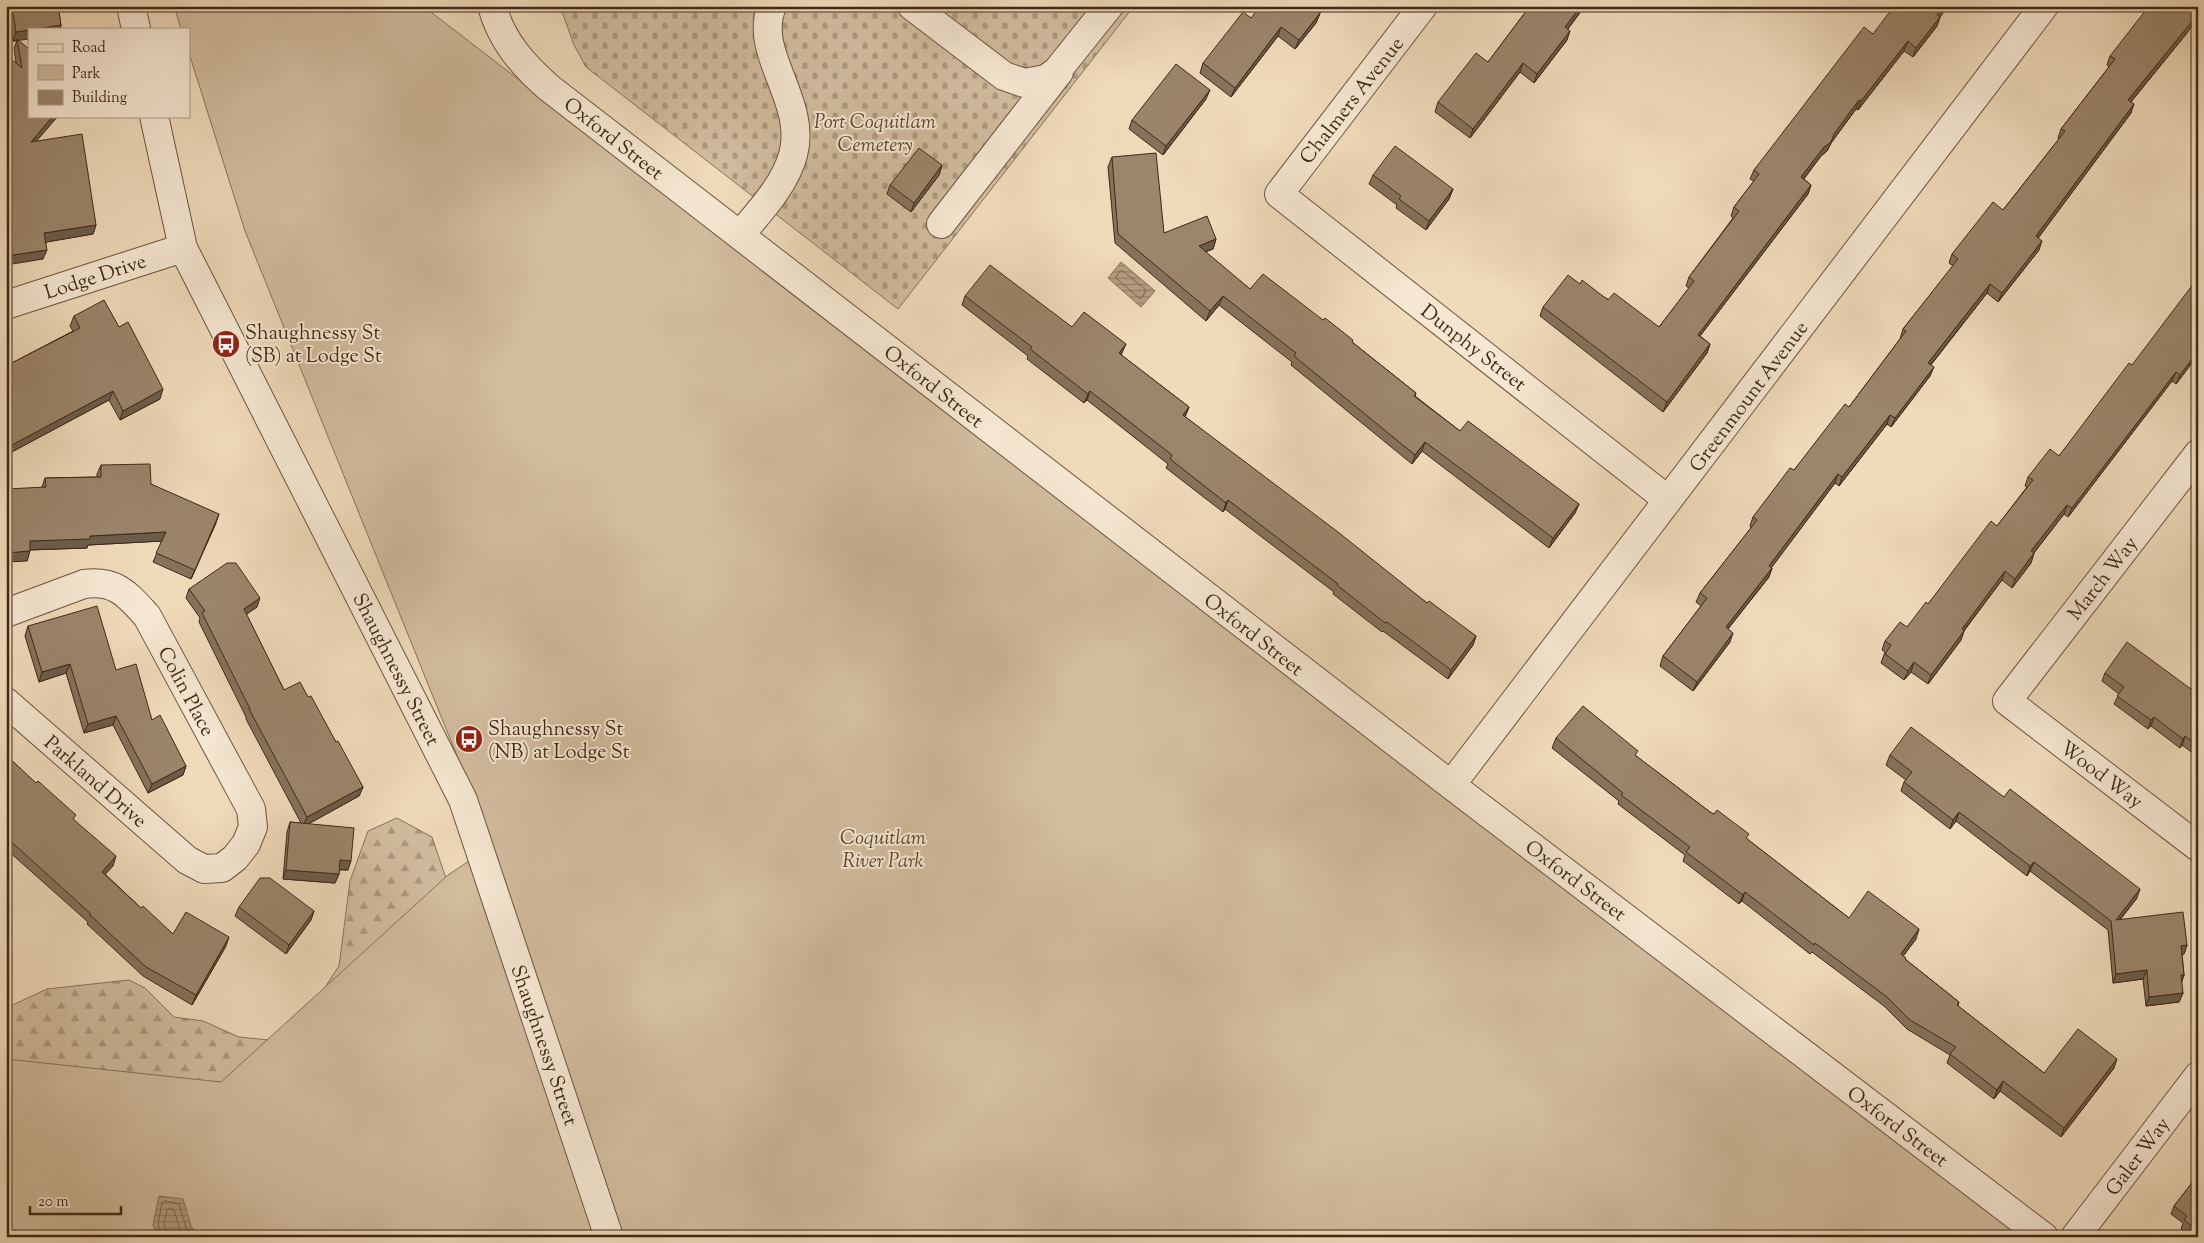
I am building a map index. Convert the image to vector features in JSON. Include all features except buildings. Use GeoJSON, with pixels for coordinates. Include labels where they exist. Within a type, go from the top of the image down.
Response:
{"type":"FeatureCollection","features":[{"type":"Feature","properties":{"kind":"street"},"geometry":{"type":"LineString","coordinates":[[131,6],[136,28]]}},
{"type":"Feature","properties":{"kind":"street","name":"Oxford Street"},"geometry":{"type":"LineString","coordinates":[[492,6],[500,32],[509,46],[536,77],[1451,785],[2044,1237]]}},
{"type":"Feature","properties":{"kind":"street"},"geometry":{"type":"LineString","coordinates":[[740,236],[779,184],[793,157],[796,144],[794,113],[769,40],[768,20],[772,6]]}},
{"type":"Feature","properties":{"kind":"street"},"geometry":{"type":"LineString","coordinates":[[912,6],[1004,76],[1013,80],[1024,83],[1046,79],[1067,61]]}},
{"type":"Feature","properties":{"kind":"street"},"geometry":{"type":"LineString","coordinates":[[941,224],[1108,6]]}},
{"type":"Feature","properties":{"kind":"street","name":"Chalmers Avenue"},"geometry":{"type":"LineString","coordinates":[[1279,194],[1424,6]]}},
{"type":"Feature","properties":{"kind":"street","name":"Greenmount Avenue"},"geometry":{"type":"LineString","coordinates":[[1451,785],[2044,6]]}},
{"type":"Feature","properties":{"kind":"street","name":"Shaughnessy Street"},"geometry":{"type":"LineString","coordinates":[[154,118],[183,248],[463,800],[609,1237]]}},
{"type":"Feature","properties":{"kind":"street","name":"Dunphy Street"},"geometry":{"type":"LineString","coordinates":[[1279,194],[1668,500]]}},
{"type":"Feature","properties":{"kind":"street","name":"Lodge Drive"},"geometry":{"type":"LineString","coordinates":[[6,305],[183,248]]}},
{"type":"Feature","properties":{"kind":"street","name":"March Way"},"geometry":{"type":"LineString","coordinates":[[2007,701],[2198,454]]}},
{"type":"Feature","properties":{"kind":"street","name":"Colin Place"},"geometry":{"type":"LineString","coordinates":[[6,613],[84,584],[96,583],[111,585],[121,590],[147,616],[251,809],[253,827],[246,844],[235,858],[222,868],[204,868],[187,860]]}},
{"type":"Feature","properties":{"kind":"street","name":"Wood Way"},"geometry":{"type":"LineString","coordinates":[[2007,701],[2198,847]]}},
{"type":"Feature","properties":{"kind":"street","name":"Parkland Drive"},"geometry":{"type":"LineString","coordinates":[[6,702],[187,860]]}},
{"type":"Feature","properties":{"kind":"street","name":"Galer Way"},"geometry":{"type":"LineString","coordinates":[[2076,1237],[2198,1076]]}},
{"type":"Feature","properties":{"kind":"green space","name":"Coquitlam River Park"},"geometry":{"type":"Polygon","coordinates":[[[174,6],[423,6],[2024,1237],[6,1237],[6,1059],[221,1082],[448,875],[493,845],[245,231],[190,56],[190,28],[181,28],[174,6]]]}},
{"type":"Feature","properties":{"kind":"green space","name":"Port Coquitlam Cemetery"},"geometry":{"type":"Polygon","coordinates":[[[560,6],[1134,6],[898,309],[586,67],[574,45],[560,6]]]}},
{"type":"Feature","properties":{"kind":"green space"},"geometry":{"type":"Polygon","coordinates":[[[397,818],[432,837],[455,905],[480,959],[6,1237],[6,1008],[47,989],[129,980],[145,988],[174,1017],[203,1021],[239,1037],[289,1042],[339,966],[350,881],[368,831],[397,818]]]}},
{"type":"Feature","properties":{"kind":"water"},"geometry":{"type":"Polygon","coordinates":[[[1121,262],[1155,291],[1141,307],[1108,278],[1121,262]]]}},
{"type":"Feature","properties":{"kind":"water"},"geometry":{"type":"Polygon","coordinates":[[[159,1196],[183,1199],[191,1226],[199,1237],[158,1237],[153,1225],[159,1196]]]}},
{"type":"Feature","properties":{"kind":"place","name":"Shaughnessy St (SB) at Lodge St"},"geometry":{"type":"Point","coordinates":[226,344]}},
{"type":"Feature","properties":{"kind":"place","name":"Shaughnessy St (NB) at Lodge St"},"geometry":{"type":"Point","coordinates":[469,739]}}]}
